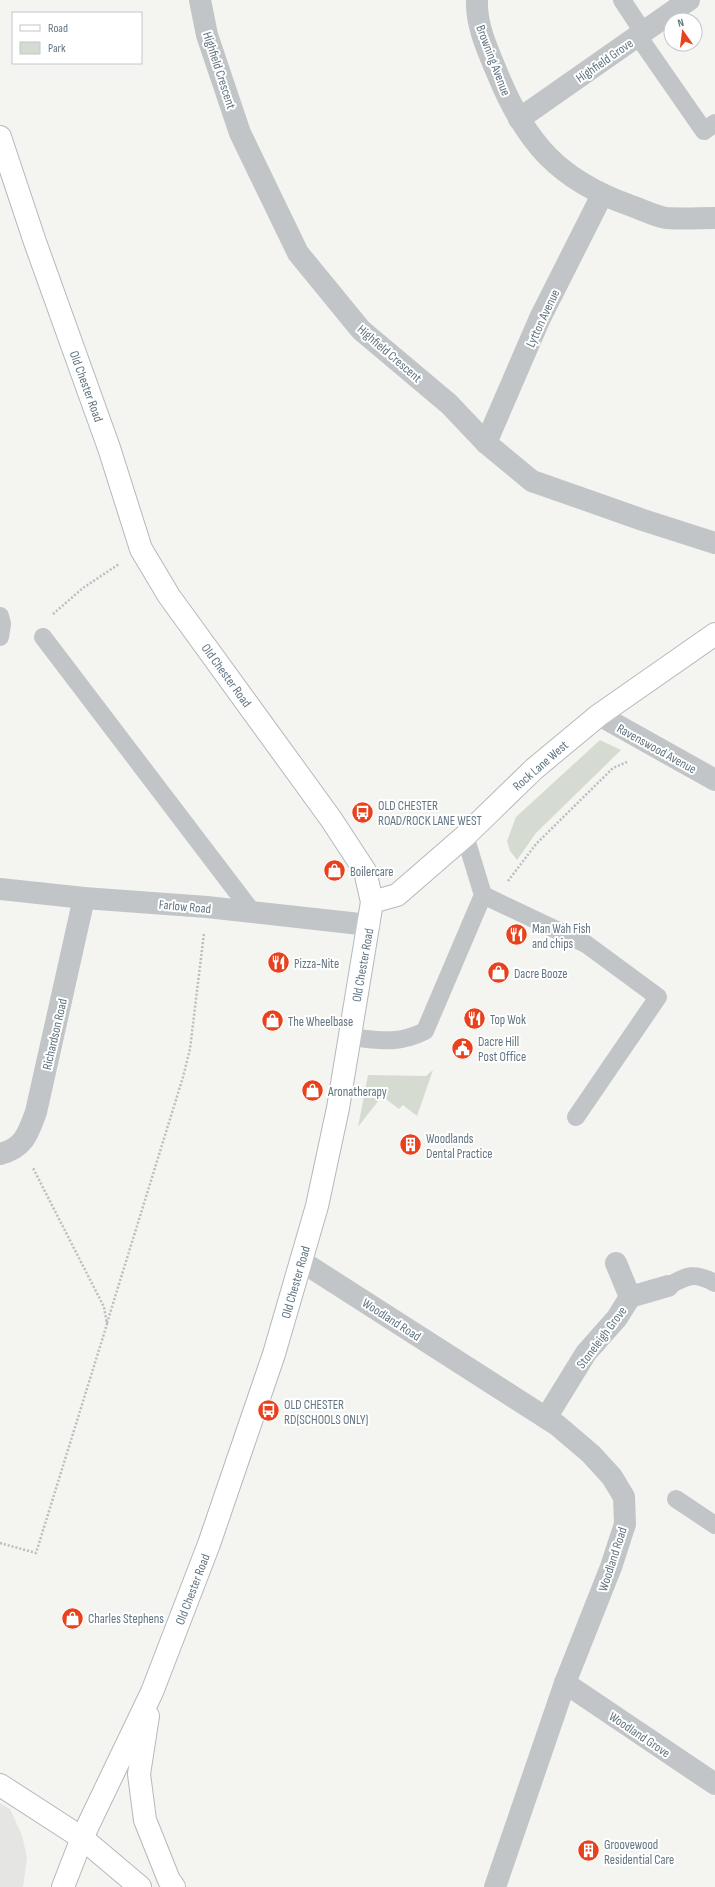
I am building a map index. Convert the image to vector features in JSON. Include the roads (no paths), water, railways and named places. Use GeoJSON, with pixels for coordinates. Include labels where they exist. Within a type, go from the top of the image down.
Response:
{"type":"FeatureCollection","features":[{"type":"Feature","properties":{"kind":"main road","name":"Old Chester Road"},"geometry":{"type":"LineString","coordinates":[[0,137],[35,242],[109,448],[141,549],[169,596],[304,781],[365,871],[372,902],[338,1108],[317,1206],[274,1354],[209,1544],[152,1692],[82,1838],[63,1887]]}},
{"type":"Feature","properties":{"kind":"main road","name":"Rock Lane West"},"geometry":{"type":"LineString","coordinates":[[372,902],[397,895],[465,836],[534,768],[599,715],[715,634]]}},
{"type":"Feature","properties":{"kind":"main road"},"geometry":{"type":"LineString","coordinates":[[152,1692],[138,1774],[145,1820],[169,1880],[174,1887]]}},
{"type":"Feature","properties":{"kind":"main road"},"geometry":{"type":"LineString","coordinates":[[0,1785],[82,1838],[140,1887]]}},
{"type":"Feature","properties":{"kind":"street","name":"Highfield Crescent"},"geometry":{"type":"LineString","coordinates":[[200,0],[207,35],[240,133],[298,253],[361,330],[449,404],[486,443],[532,481],[643,520],[715,543]]}},
{"type":"Feature","properties":{"kind":"street","name":"Browning Avenue"},"geometry":{"type":"LineString","coordinates":[[477,0],[476,14],[486,49],[528,135],[550,160],[602,195],[666,218],[715,218]]}},
{"type":"Feature","properties":{"kind":"street","name":"Highfield Grove"},"geometry":{"type":"LineString","coordinates":[[519,119],[689,0]]}},
{"type":"Feature","properties":{"kind":"street","name":"Lytton Avenue"},"geometry":{"type":"LineString","coordinates":[[486,443],[540,318],[602,195]]}},
{"type":"Feature","properties":{"kind":"street","name":"Ravenswood Avenue"},"geometry":{"type":"LineString","coordinates":[[599,715],[715,780]]}},
{"type":"Feature","properties":{"kind":"street","name":"Farlow Road"},"geometry":{"type":"LineString","coordinates":[[0,889],[84,898],[207,907],[369,924]]}},
{"type":"Feature","properties":{"kind":"street","name":"Richardson Road"},"geometry":{"type":"LineString","coordinates":[[0,1154],[14,1150],[21,1144],[28,1133],[36,1112],[84,898]]}},
{"type":"Feature","properties":{"kind":"street","name":"Woodland Road"},"geometry":{"type":"LineString","coordinates":[[301,1261],[546,1418],[591,1454],[612,1477],[624,1497],[625,1524],[611,1567],[565,1683],[495,1887]]}},
{"type":"Feature","properties":{"kind":"street","name":"Stoneleigh Grove"},"geometry":{"type":"LineString","coordinates":[[616,1263],[630,1297]]}},
{"type":"Feature","properties":{"kind":"street","name":"Stoneleigh Grove"},"geometry":{"type":"LineString","coordinates":[[546,1418],[586,1353],[617,1318],[630,1297],[668,1286]]}},
{"type":"Feature","properties":{"kind":"street","name":"Woodland Grove"},"geometry":{"type":"LineString","coordinates":[[565,1683],[715,1784]]}},
{"type":"Feature","properties":{"kind":"lane"},"geometry":{"type":"LineString","coordinates":[[622,0],[640,34],[704,131],[715,123]]}},
{"type":"Feature","properties":{"kind":"lane"},"geometry":{"type":"LineString","coordinates":[[0,616],[2,624],[0,637]]}},
{"type":"Feature","properties":{"kind":"lane"},"geometry":{"type":"LineString","coordinates":[[43,637],[253,913]]}},
{"type":"Feature","properties":{"kind":"lane"},"geometry":{"type":"LineString","coordinates":[[465,836],[488,898],[586,944],[658,996],[576,1117]]}},
{"type":"Feature","properties":{"kind":"lane"},"geometry":{"type":"LineString","coordinates":[[349,1037],[389,1041],[410,1039],[425,1031],[488,898]]}},
{"type":"Feature","properties":{"kind":"lane"},"geometry":{"type":"LineString","coordinates":[[668,1286],[688,1275],[704,1277],[715,1283]]}},
{"type":"Feature","properties":{"kind":"lane"},"geometry":{"type":"LineString","coordinates":[[676,1499],[715,1525]]}},
{"type":"Feature","properties":{"kind":"place","name":"OLD CHESTER ROAD/ROCK LANE WEST"},"geometry":{"type":"Point","coordinates":[362,812]}},
{"type":"Feature","properties":{"kind":"place","name":"Boilercare"},"geometry":{"type":"Point","coordinates":[335,871]}},
{"type":"Feature","properties":{"kind":"place","name":"Man Wah Fish and chips"},"geometry":{"type":"Point","coordinates":[516,935]}},
{"type":"Feature","properties":{"kind":"place","name":"Pizza-Nite"},"geometry":{"type":"Point","coordinates":[279,963]}},
{"type":"Feature","properties":{"kind":"place","name":"Dacre Booze"},"geometry":{"type":"Point","coordinates":[499,973]}},
{"type":"Feature","properties":{"kind":"place","name":"Top Wok"},"geometry":{"type":"Point","coordinates":[475,1019]}},
{"type":"Feature","properties":{"kind":"place","name":"The Wheelbase"},"geometry":{"type":"Point","coordinates":[272,1021]}},
{"type":"Feature","properties":{"kind":"place","name":"Dacre Hill Post Office"},"geometry":{"type":"Point","coordinates":[462,1048]}},
{"type":"Feature","properties":{"kind":"place","name":"Aronatherapy"},"geometry":{"type":"Point","coordinates":[313,1091]}},
{"type":"Feature","properties":{"kind":"place","name":"Woodlands Dental Practice"},"geometry":{"type":"Point","coordinates":[411,1145]}},
{"type":"Feature","properties":{"kind":"place","name":"OLD CHESTER RD(SCHOOLS ONLY)"},"geometry":{"type":"Point","coordinates":[269,1411]}},
{"type":"Feature","properties":{"kind":"place","name":"Charles Stephens"},"geometry":{"type":"Point","coordinates":[73,1618]}},
{"type":"Feature","properties":{"kind":"place","name":"Groovewood Residential Care"},"geometry":{"type":"Point","coordinates":[589,1851]}}]}
